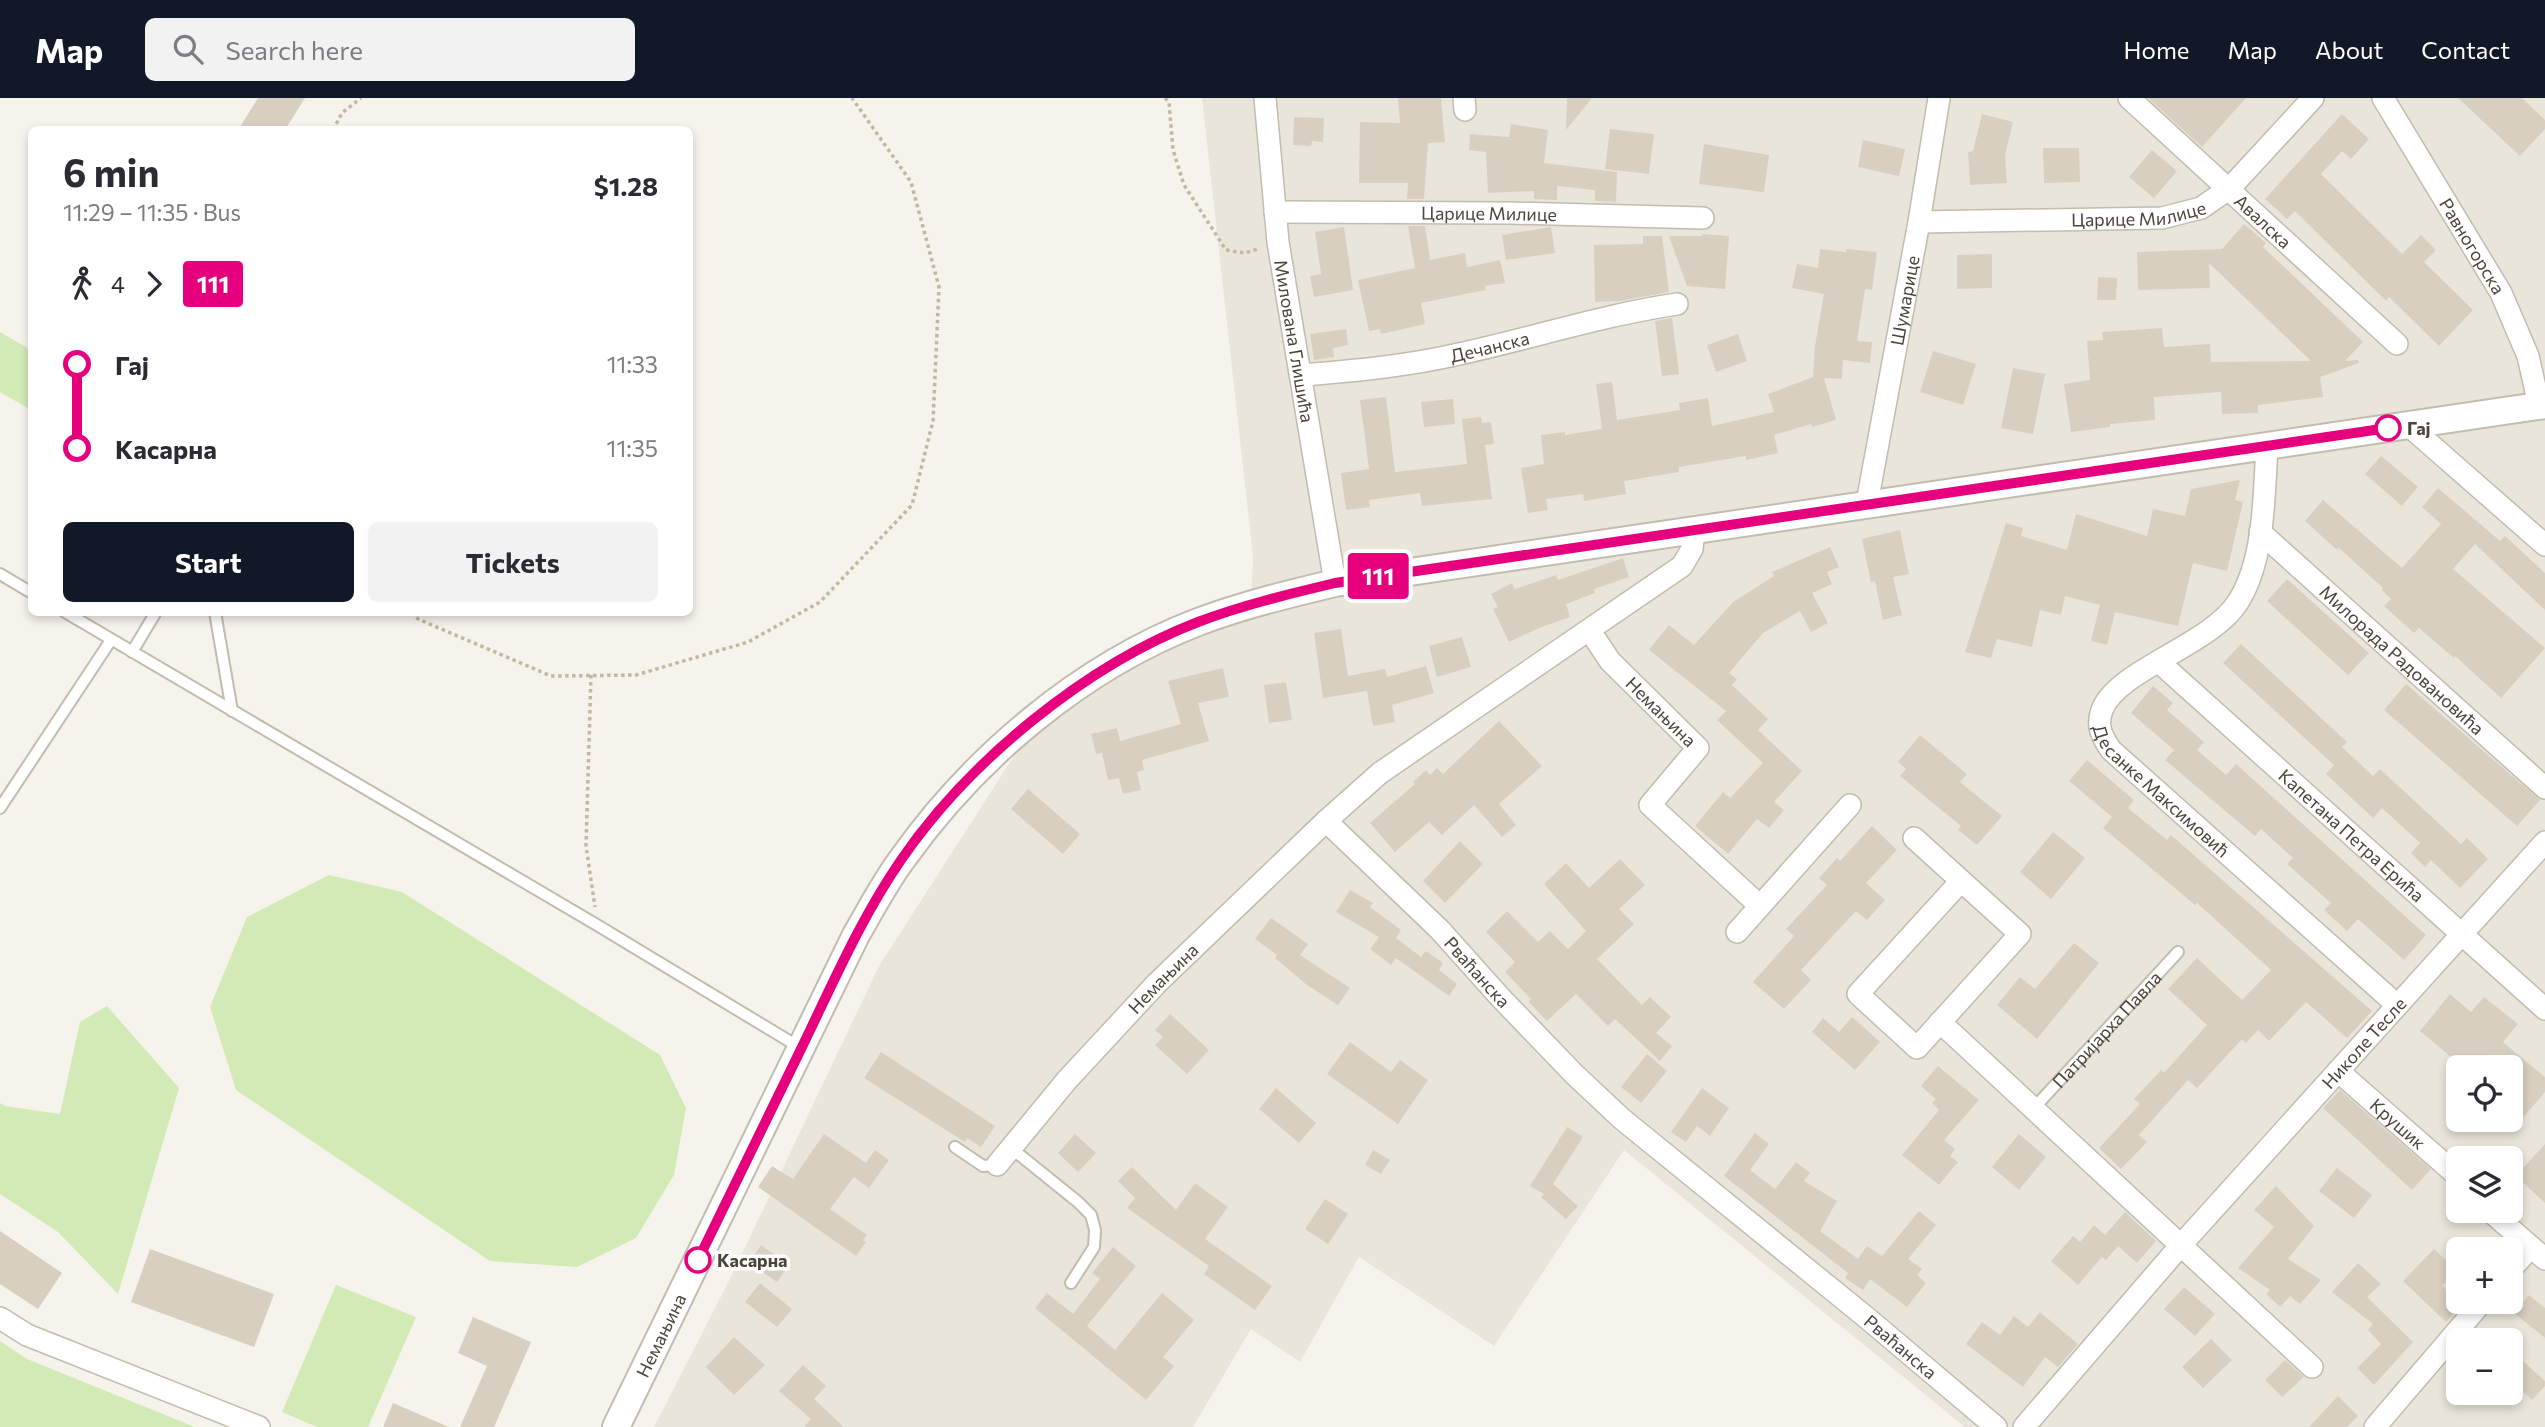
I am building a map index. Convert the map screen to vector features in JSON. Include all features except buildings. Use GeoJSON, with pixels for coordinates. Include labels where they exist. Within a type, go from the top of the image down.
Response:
{"type":"FeatureCollection","features":[{"type":"Feature","properties":{"kind":"street","name":"Милована Глишића"},"geometry":{"type":"LineString","coordinates":[[1265,98],[1278,242],[1335,583]]}},
{"type":"Feature","properties":{"kind":"street","name":"Шумарице"},"geometry":{"type":"LineString","coordinates":[[1867,503],[1939,98]]}},
{"type":"Feature","properties":{"kind":"street","name":"Авалска"},"geometry":{"type":"LineString","coordinates":[[2129,98],[2397,344]]}},
{"type":"Feature","properties":{"kind":"street","name":"Царице Милице"},"geometry":{"type":"LineString","coordinates":[[1919,222],[2162,218],[2201,208],[2230,188],[2313,98]]}},
{"type":"Feature","properties":{"kind":"street","name":"Равногорска"},"geometry":{"type":"LineString","coordinates":[[2383,98],[2501,293],[2528,356],[2542,405]]}},
{"type":"Feature","properties":{"kind":"street","name":"Царице Милице"},"geometry":{"type":"LineString","coordinates":[[1275,212],[1510,213],[1703,218]]}},
{"type":"Feature","properties":{"kind":"street","name":"Дечанска"},"geometry":{"type":"LineString","coordinates":[[1301,375],[1369,369],[1458,354],[1585,321],[1677,304]]}},
{"type":"Feature","properties":{"kind":"street","name":"Немањина"},"geometry":{"type":"LineString","coordinates":[[616,1427],[856,935],[902,858],[956,792],[1041,714],[1087,680],[1164,636],[1251,603],[1335,583],[2542,405]]}},
{"type":"Feature","properties":{"kind":"street"},"geometry":{"type":"LineString","coordinates":[[2408,425],[2545,545]]}},
{"type":"Feature","properties":{"kind":"street","name":"Десанке Максимовић"},"geometry":{"type":"LineString","coordinates":[[2267,445],[2260,532],[2252,569],[2241,598],[2232,612],[2217,625],[2114,693],[2102,710],[2099,727],[2111,750],[2397,1005]]}},
{"type":"Feature","properties":{"kind":"street"},"geometry":{"type":"LineString","coordinates":[[1326,821],[1380,773],[1682,566],[1692,549],[1694,531]]}},
{"type":"Feature","properties":{"kind":"street","name":"Милорада Радовановића"},"geometry":{"type":"LineString","coordinates":[[2260,532],[2545,788]]}},
{"type":"Feature","properties":{"kind":"street","name":"Немањина"},"geometry":{"type":"LineString","coordinates":[[1590,631],[1610,661],[1698,748],[1650,805],[1760,906]]}},
{"type":"Feature","properties":{"kind":"street","name":"Капетана Петра Ерића"},"geometry":{"type":"LineString","coordinates":[[2159,662],[2545,1009]]}},
{"type":"Feature","properties":{"kind":"street"},"geometry":{"type":"LineString","coordinates":[[1737,932],[1850,805]]}},
{"type":"Feature","properties":{"kind":"street","name":"Немањина"},"geometry":{"type":"LineString","coordinates":[[997,1164],[1067,1080],[1157,983],[1326,821]]}},
{"type":"Feature","properties":{"kind":"street","name":"Рваћанска"},"geometry":{"type":"LineString","coordinates":[[1326,821],[1440,930],[1508,1006],[1622,1119],[1867,1318],[1996,1427]]}},
{"type":"Feature","properties":{"kind":"street"},"geometry":{"type":"LineString","coordinates":[[1913,838],[1961,881],[2020,934],[1917,1048],[1858,994],[1961,881]]}},
{"type":"Feature","properties":{"kind":"street","name":"Николе Тесле"},"geometry":{"type":"LineString","coordinates":[[2024,1427],[2181,1245],[2545,842]]}},
{"type":"Feature","properties":{"kind":"street"},"geometry":{"type":"LineString","coordinates":[[1940,1022],[2312,1367]]}},
{"type":"Feature","properties":{"kind":"street","name":"Крушик"},"geometry":{"type":"LineString","coordinates":[[2338,1071],[2446,1166]]}},
{"type":"Feature","properties":{"kind":"street"},"geometry":{"type":"LineString","coordinates":[[2504,1223],[2538,1253]]}},
{"type":"Feature","properties":{"kind":"street"},"geometry":{"type":"LineString","coordinates":[[2375,1427],[2472,1314]]}},
{"type":"Feature","properties":{"kind":"street"},"geometry":{"type":"LineString","coordinates":[[0,1318],[27,1335],[259,1427]]}},
{"type":"Feature","properties":{"kind":"lane"},"geometry":{"type":"LineString","coordinates":[[0,575],[28,591]]}},
{"type":"Feature","properties":{"kind":"lane"},"geometry":{"type":"LineString","coordinates":[[72,616],[597,925],[802,1049]]}},
{"type":"Feature","properties":{"kind":"lane"},"geometry":{"type":"LineString","coordinates":[[132,652],[154,616]]}},
{"type":"Feature","properties":{"kind":"lane"},"geometry":{"type":"LineString","coordinates":[[216,616],[232,711]]}},
{"type":"Feature","properties":{"kind":"lane"},"geometry":{"type":"LineString","coordinates":[[0,808],[111,640]]}},
{"type":"Feature","properties":{"kind":"lane","name":"Патријарха Павла"},"geometry":{"type":"LineString","coordinates":[[2034,1108],[2178,952]]}},
{"type":"Feature","properties":{"kind":"lane","name":"Немањина"},"geometry":{"type":"LineString","coordinates":[[955,1147],[983,1166],[997,1164]]}},
{"type":"Feature","properties":{"kind":"lane"},"geometry":{"type":"LineString","coordinates":[[1011,1148],[1079,1202],[1091,1216],[1095,1230],[1094,1247],[1071,1283]]}},
{"type":"Feature","properties":{"kind":"path"},"geometry":{"type":"LineString","coordinates":[[335,126],[342,113],[361,98]]}},
{"type":"Feature","properties":{"kind":"path"},"geometry":{"type":"LineString","coordinates":[[415,616],[551,676],[636,674],[748,642],[820,602],[912,505],[933,421],[939,287],[911,183],[852,98]]}},
{"type":"Feature","properties":{"kind":"path"},"geometry":{"type":"LineString","coordinates":[[1165,98],[1170,102],[1173,150],[1184,185],[1226,250],[1245,253],[1278,242]]}},
{"type":"Feature","properties":{"kind":"path"},"geometry":{"type":"LineString","coordinates":[[591,675],[586,846],[597,925]]}},
{"type":"Feature","properties":{"kind":"shaded area"},"geometry":{"type":"Polygon","coordinates":[[[1202,98],[2545,98],[2545,1427],[1965,1427],[1624,1150],[1494,1346],[1359,1257],[1300,1362],[1251,1329],[1193,1427],[654,1427],[730,1279],[879,966],[1041,714],[1251,603],[1253,556],[1202,98]]]}},
{"type":"Feature","properties":{"kind":"green space"},"geometry":{"type":"Polygon","coordinates":[[[0,332],[28,348],[28,408],[0,392],[0,332]]]}},
{"type":"Feature","properties":{"kind":"green space"},"geometry":{"type":"Polygon","coordinates":[[[329,875],[402,892],[660,1055],[686,1108],[674,1175],[636,1238],[577,1267],[490,1261],[236,1090],[210,1007],[247,917],[329,875]]]}},
{"type":"Feature","properties":{"kind":"green space"},"geometry":{"type":"Polygon","coordinates":[[[107,1006],[179,1088],[118,1294],[58,1232],[0,1194],[0,1103],[60,1114],[80,1022],[107,1006]]]}},
{"type":"Feature","properties":{"kind":"green space"},"geometry":{"type":"Polygon","coordinates":[[[336,1285],[416,1317],[368,1427],[317,1427],[282,1412],[336,1285]]]}},
{"type":"Feature","properties":{"kind":"green space"},"geometry":{"type":"Polygon","coordinates":[[[0,1341],[27,1359],[195,1427],[0,1427],[0,1341]]]}},
{"type":"Feature","properties":{"kind":"bus line","name":"111"},"geometry":{"type":"LineString","coordinates":[[698,1260],[856,935],[902,858],[956,792],[1041,714],[1087,680],[1164,636],[1251,603],[1335,583],[2388,428]]}},
{"type":"Feature","properties":{"kind":"place","name":"Гај"},"geometry":{"type":"Point","coordinates":[2388,428]}},
{"type":"Feature","properties":{"kind":"place","name":"Касарна"},"geometry":{"type":"Point","coordinates":[698,1260]}}]}
